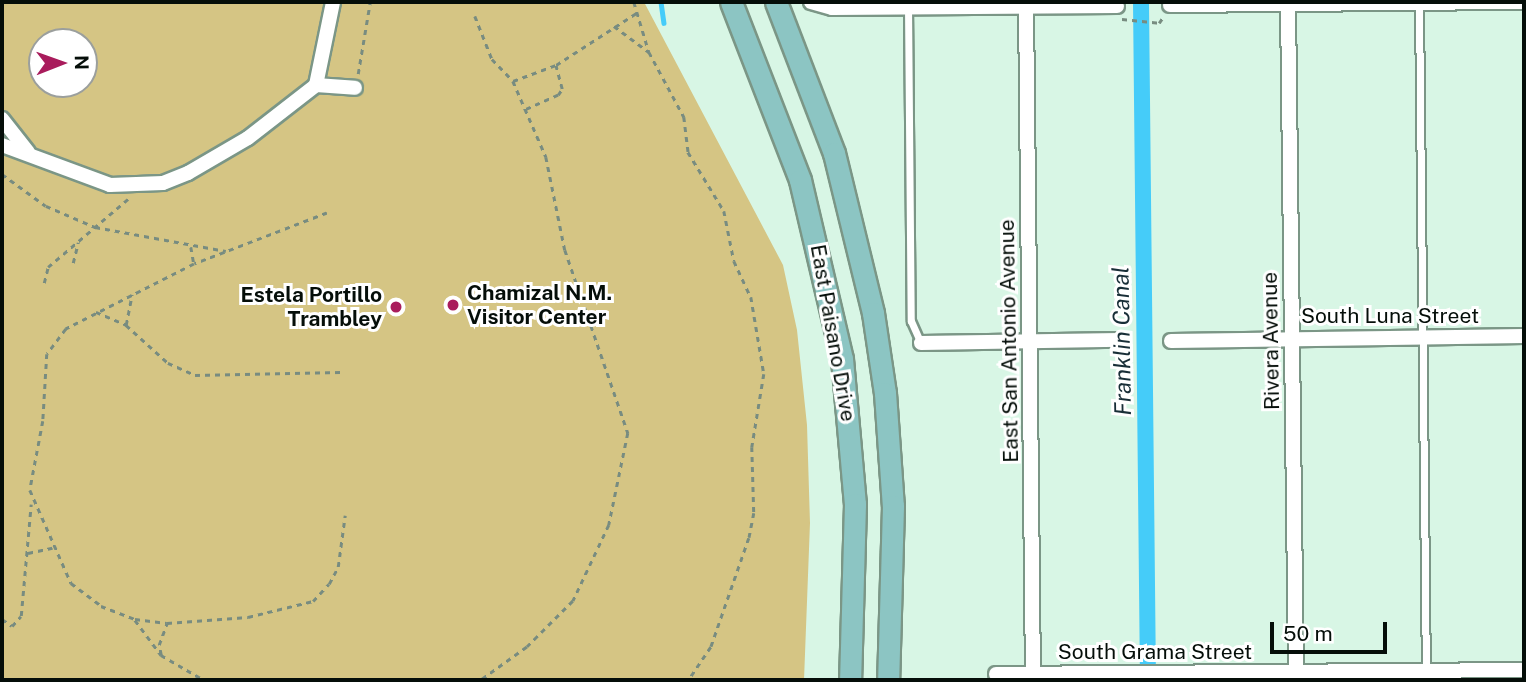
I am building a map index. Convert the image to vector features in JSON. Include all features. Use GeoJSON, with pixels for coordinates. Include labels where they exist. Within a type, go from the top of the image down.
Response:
{"type":"FeatureCollection","features":[{"type":"Feature","properties":{"kind":"main road","name":"East Paisano Drive"},"geometry":{"type":"LineString","coordinates":[[731,2],[800,180],[840,346],[856,504],[850,680]]}},
{"type":"Feature","properties":{"kind":"main road","name":"East Paisano Drive"},"geometry":{"type":"LineString","coordinates":[[776,2],[834,153],[873,313],[885,393],[893,506],[888,680]]}},
{"type":"Feature","properties":{"kind":"street"},"geometry":{"type":"LineString","coordinates":[[2,145],[28,152],[81,177],[137,186],[188,173],[248,138],[316,85],[333,2]]}},
{"type":"Feature","properties":{"kind":"street"},"geometry":{"type":"LineString","coordinates":[[811,2],[832,8],[908,5],[1117,6]]}},
{"type":"Feature","properties":{"kind":"street"},"geometry":{"type":"LineString","coordinates":[[1170,5],[1524,2]]}},
{"type":"Feature","properties":{"kind":"street","name":"Rivera Avenue"},"geometry":{"type":"LineString","coordinates":[[1288,3],[1296,676]]}},
{"type":"Feature","properties":{"kind":"street","name":"East San Antonio Avenue"},"geometry":{"type":"LineString","coordinates":[[1026,5],[1033,677]]}},
{"type":"Feature","properties":{"kind":"street"},"geometry":{"type":"LineString","coordinates":[[316,85],[355,88]]}},
{"type":"Feature","properties":{"kind":"street"},"geometry":{"type":"LineString","coordinates":[[2,119],[28,152]]}},
{"type":"Feature","properties":{"kind":"street","name":"South Luna Street"},"geometry":{"type":"LineString","coordinates":[[1171,341],[1292,337],[1524,336]]}},
{"type":"Feature","properties":{"kind":"street"},"geometry":{"type":"LineString","coordinates":[[921,344],[1120,340]]}},
{"type":"Feature","properties":{"kind":"street","name":"South Grama Street"},"geometry":{"type":"LineString","coordinates":[[996,674],[1033,677],[1126,673],[1426,676],[1524,670]]}},
{"type":"Feature","properties":{"kind":"lane"},"geometry":{"type":"LineString","coordinates":[[1419,2],[1426,676]]}},
{"type":"Feature","properties":{"kind":"lane"},"geometry":{"type":"LineString","coordinates":[[908,5],[911,321],[921,344]]}},
{"type":"Feature","properties":{"kind":"path"},"geometry":{"type":"LineString","coordinates":[[355,88],[370,2]]}},
{"type":"Feature","properties":{"kind":"path"},"geometry":{"type":"LineString","coordinates":[[635,2],[649,52],[684,117],[688,152],[724,211],[734,261],[751,297],[765,374],[752,447],[754,513],[749,538],[711,647],[690,680]]}},
{"type":"Feature","properties":{"kind":"path"},"geometry":{"type":"LineString","coordinates":[[513,81],[555,65],[638,12]]}},
{"type":"Feature","properties":{"kind":"path"},"geometry":{"type":"LineString","coordinates":[[475,16],[492,59],[513,81],[546,157],[565,250],[627,419],[628,445],[609,525],[573,601],[527,647],[481,680]]}},
{"type":"Feature","properties":{"kind":"path"},"geometry":{"type":"LineString","coordinates":[[1123,22],[1159,23]]}},
{"type":"Feature","properties":{"kind":"path"},"geometry":{"type":"LineString","coordinates":[[614,26],[649,52]]}},
{"type":"Feature","properties":{"kind":"path"},"geometry":{"type":"LineString","coordinates":[[526,109],[558,95],[562,89],[555,65]]}},
{"type":"Feature","properties":{"kind":"path"},"geometry":{"type":"LineString","coordinates":[[2,173],[46,206],[95,228],[191,247],[229,251]]}},
{"type":"Feature","properties":{"kind":"path"},"geometry":{"type":"LineString","coordinates":[[44,284],[48,267],[134,195],[137,186]]}},
{"type":"Feature","properties":{"kind":"path"},"geometry":{"type":"LineString","coordinates":[[2,619],[12,626],[21,616],[31,474],[43,421],[47,354],[66,329],[194,264],[327,214]]}},
{"type":"Feature","properties":{"kind":"path"},"geometry":{"type":"LineString","coordinates":[[74,263],[78,243]]}},
{"type":"Feature","properties":{"kind":"path"},"geometry":{"type":"LineString","coordinates":[[191,247],[194,264]]}},
{"type":"Feature","properties":{"kind":"path"},"geometry":{"type":"LineString","coordinates":[[125,325],[132,294]]}},
{"type":"Feature","properties":{"kind":"path"},"geometry":{"type":"LineString","coordinates":[[96,312],[125,325],[168,363],[195,375],[341,372]]}},
{"type":"Feature","properties":{"kind":"path"},"geometry":{"type":"LineString","coordinates":[[31,500],[71,583],[84,595],[135,619],[167,623],[248,617],[313,601],[323,592],[338,567],[345,515]]}},
{"type":"Feature","properties":{"kind":"path"},"geometry":{"type":"LineString","coordinates":[[27,554],[52,548]]}},
{"type":"Feature","properties":{"kind":"path"},"geometry":{"type":"LineString","coordinates":[[135,619],[160,655],[204,680]]}},
{"type":"Feature","properties":{"kind":"path"},"geometry":{"type":"LineString","coordinates":[[160,655],[167,623]]}},
{"type":"Feature","properties":{"kind":"shaded area"},"geometry":{"type":"Polygon","coordinates":[[[2,2],[644,2],[783,265],[797,330],[807,425],[810,523],[804,680],[2,680],[2,2]]]}},
{"type":"Feature","properties":{"kind":"waterway"},"geometry":{"type":"LineString","coordinates":[[661,2],[664,23]]}},
{"type":"Feature","properties":{"kind":"waterway","name":"Franklin Canal"},"geometry":{"type":"LineString","coordinates":[[1141,2],[1148,680]]}},
{"type":"Feature","properties":{"kind":"place","name":"Chamizal N.M. Visitor Center"},"geometry":{"type":"Point","coordinates":[453,305]}},
{"type":"Feature","properties":{"kind":"place","name":"Estela Portillo Trambley"},"geometry":{"type":"Point","coordinates":[396,307]}}]}
